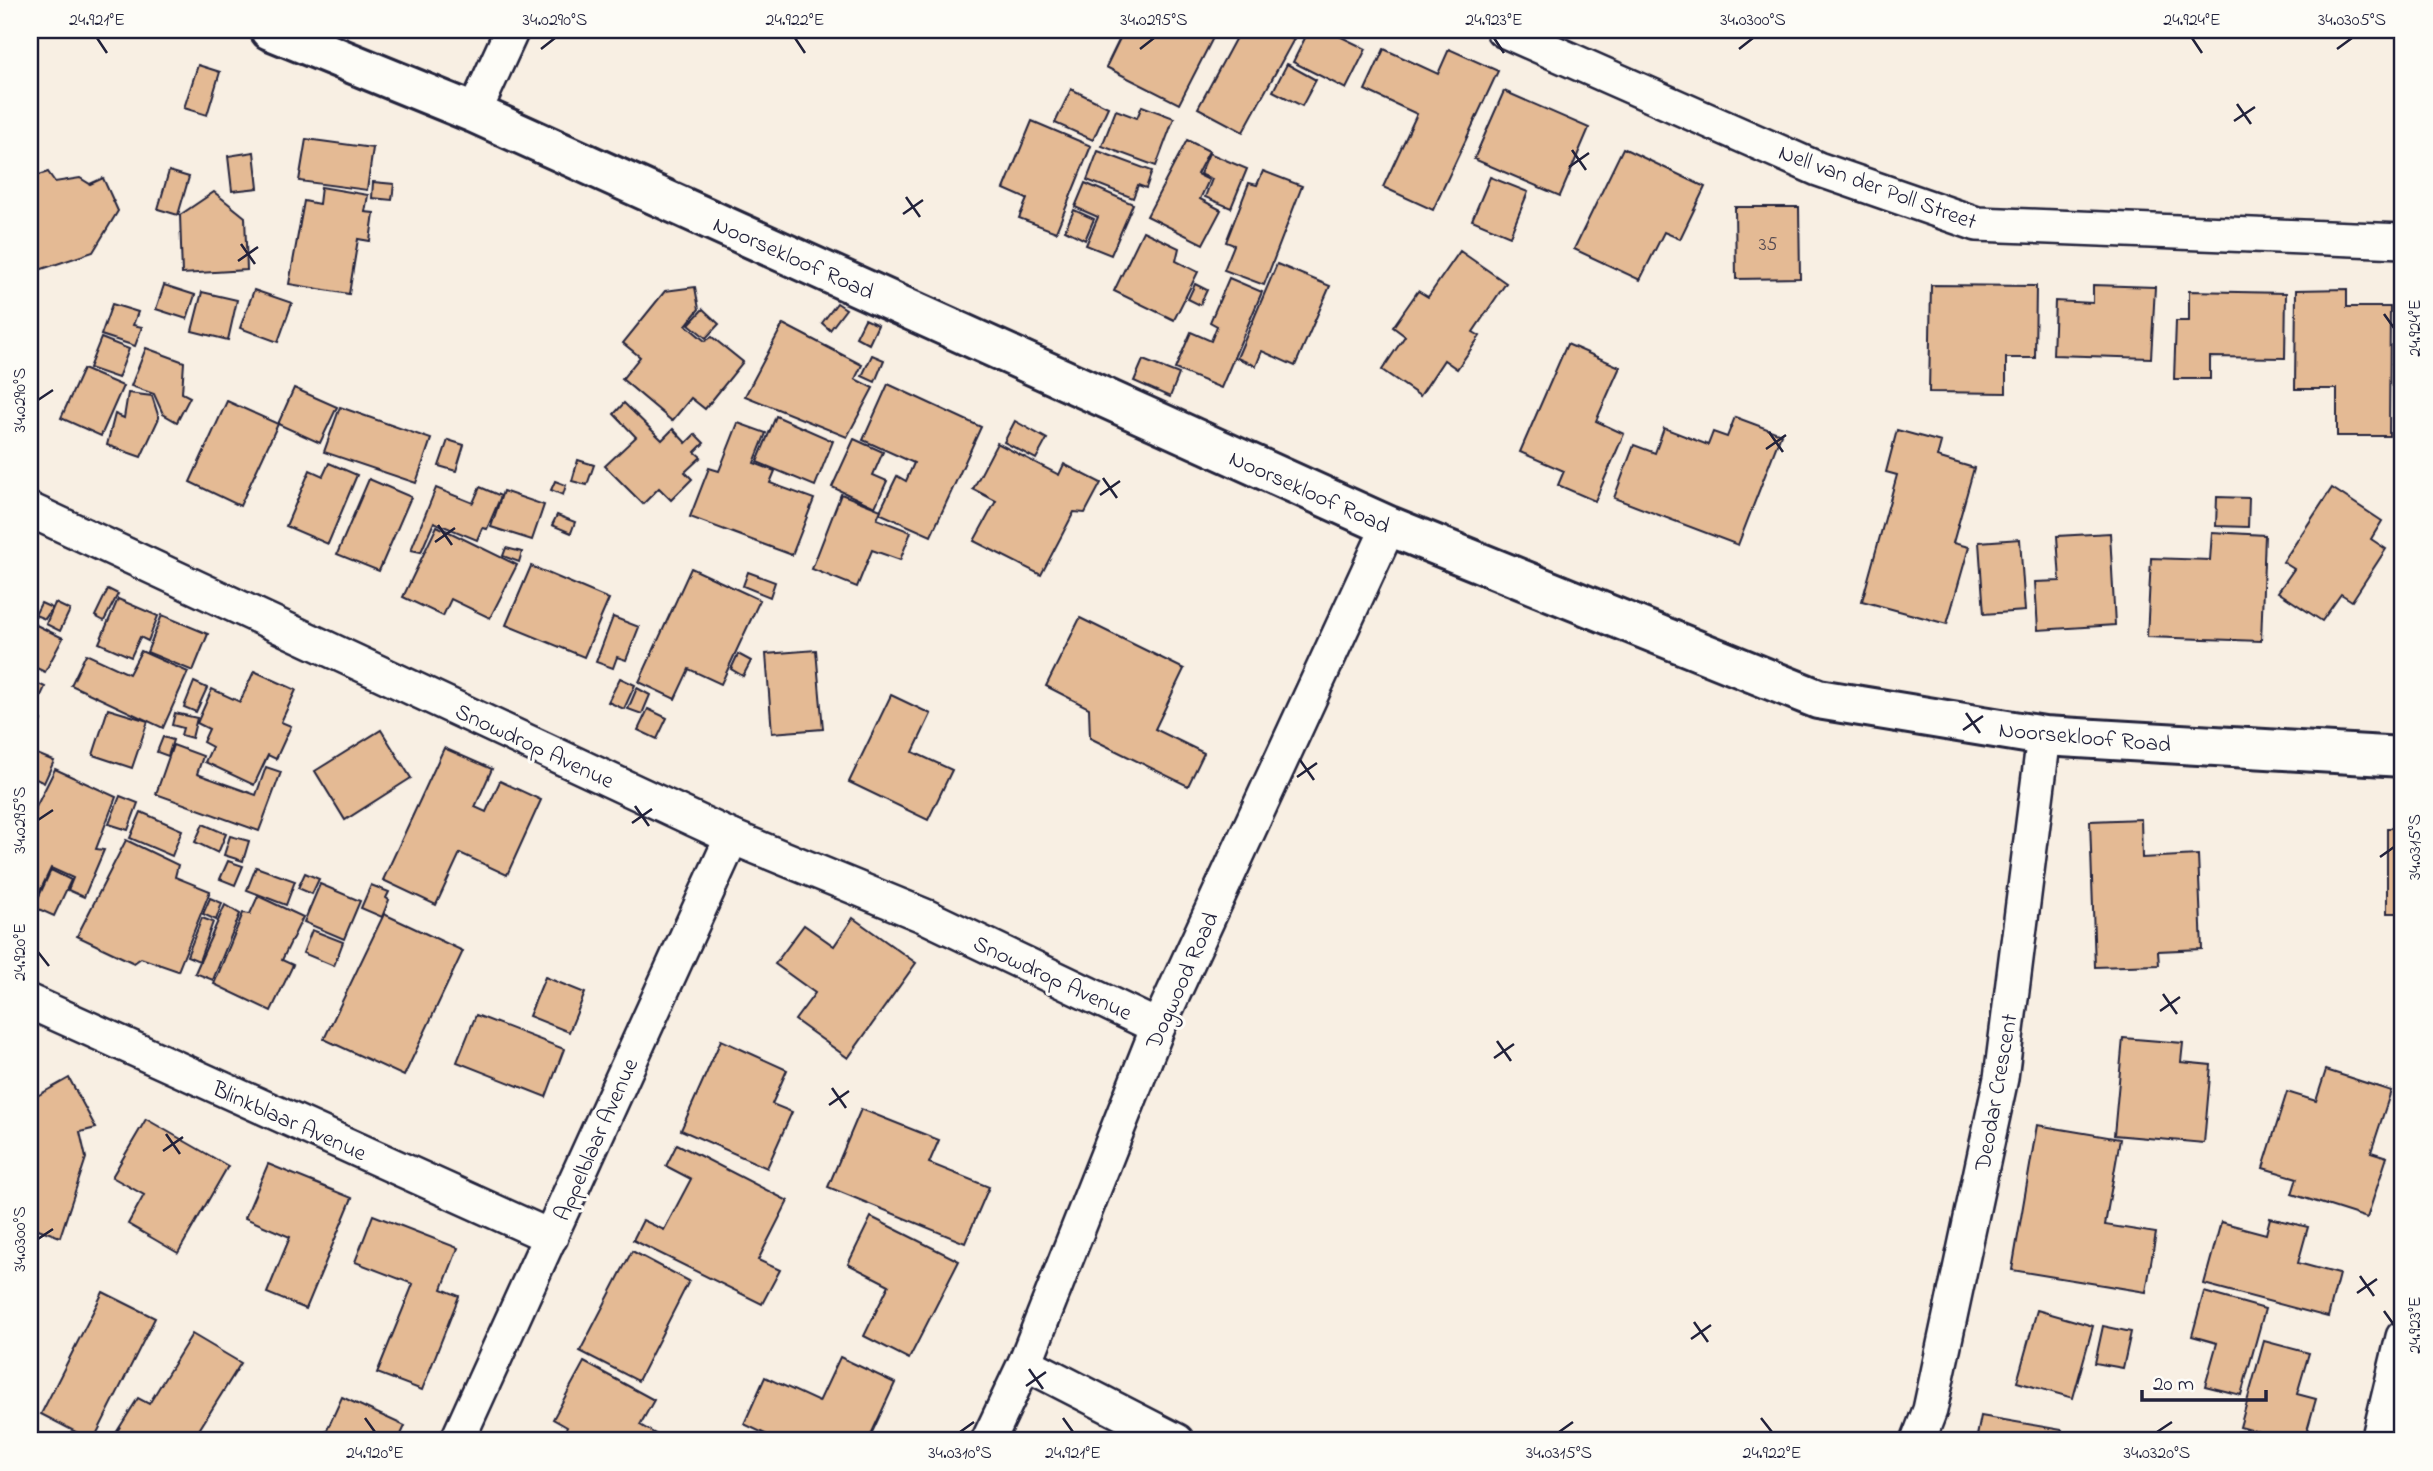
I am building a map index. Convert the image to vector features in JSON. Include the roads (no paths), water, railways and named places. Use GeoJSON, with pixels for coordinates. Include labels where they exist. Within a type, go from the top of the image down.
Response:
{"type":"FeatureCollection","features":[{"type":"Feature","properties":{"kind":"street","name":"Noorsekloof Road"},"geometry":{"type":"LineString","coordinates":[[270,30],[474,113],[1389,526],[1818,698],[2044,736],[2403,757]]}},
{"type":"Feature","properties":{"kind":"street"},"geometry":{"type":"LineString","coordinates":[[474,113],[512,30]]}},
{"type":"Feature","properties":{"kind":"street","name":"Nell van der Poll Street"},"geometry":{"type":"LineString","coordinates":[[1512,32],[1818,169],[1977,225],[2403,241]]}},
{"type":"Feature","properties":{"kind":"street","name":"Snowdrop Avenue"},"geometry":{"type":"LineString","coordinates":[[30,510],[732,837],[925,916],[1158,1027]]}},
{"type":"Feature","properties":{"kind":"street","name":"Dogwood Road"},"geometry":{"type":"LineString","coordinates":[[988,1441],[1025,1363],[1158,1027],[1389,526]]}},
{"type":"Feature","properties":{"kind":"street","name":"Deodar Crescent"},"geometry":{"type":"LineString","coordinates":[[1918,1441],[1930,1410],[2001,1078],[2044,736]]}},
{"type":"Feature","properties":{"kind":"street","name":"Appelblaar Avenue"},"geometry":{"type":"LineString","coordinates":[[457,1441],[732,837]]}},
{"type":"Feature","properties":{"kind":"street","name":"Blinkblaar Avenue"},"geometry":{"type":"LineString","coordinates":[[30,1002],[551,1237]]}},
{"type":"Feature","properties":{"kind":"street"},"geometry":{"type":"LineString","coordinates":[[2378,1441],[2403,1337]]}},
{"type":"Feature","properties":{"kind":"street"},"geometry":{"type":"LineString","coordinates":[[1025,1363],[1177,1441]]}}]}
